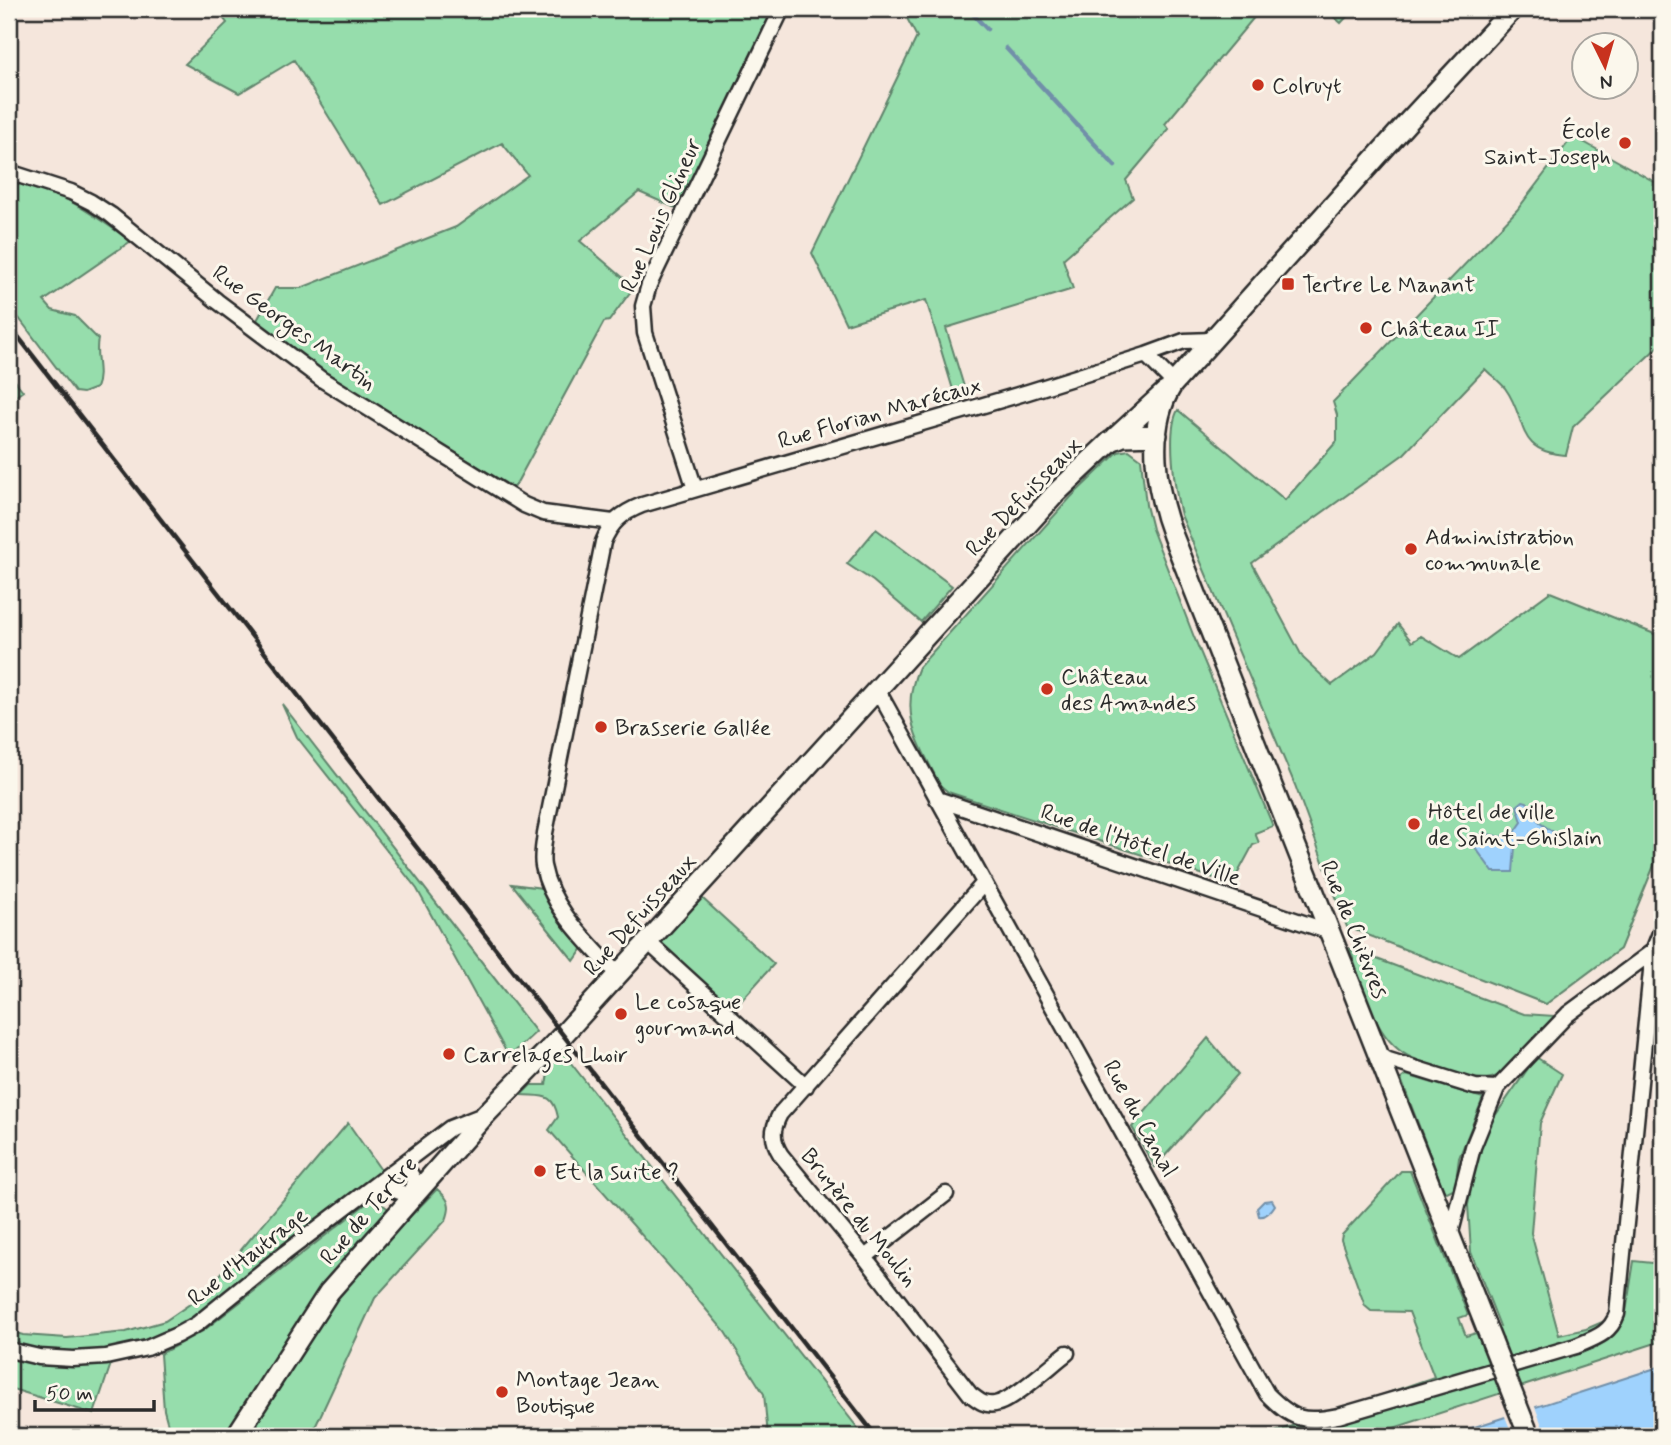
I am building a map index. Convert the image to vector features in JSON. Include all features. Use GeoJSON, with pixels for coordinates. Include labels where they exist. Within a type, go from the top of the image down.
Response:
{"type":"FeatureCollection","features":[{"type":"Feature","properties":{"kind":"main road"},"geometry":{"type":"LineString","coordinates":[[1111,441],[1173,384],[1412,117],[1513,9]]}},
{"type":"Feature","properties":{"kind":"main road"},"geometry":{"type":"LineString","coordinates":[[1157,435],[1160,411],[1173,384]]}},
{"type":"Feature","properties":{"kind":"main road","name":"Rue Defuisseaux"},"geometry":{"type":"LineString","coordinates":[[562,1036],[1056,493],[1111,441],[1123,436],[1157,435]]}},
{"type":"Feature","properties":{"kind":"main road","name":"Rue de Chièvres"},"geometry":{"type":"LineString","coordinates":[[1157,435],[1159,480],[1168,522],[1529,1436]]}},
{"type":"Feature","properties":{"kind":"main road","name":"Rue de Tertre"},"geometry":{"type":"LineString","coordinates":[[239,1432],[329,1292],[411,1196],[562,1036]]}},
{"type":"Feature","properties":{"kind":"street","name":"Rue Louis Glineur"},"geometry":{"type":"LineString","coordinates":[[695,489],[645,333],[643,306],[649,285],[782,9]]}},
{"type":"Feature","properties":{"kind":"street","name":"Rue Georges Martin"},"geometry":{"type":"LineString","coordinates":[[9,172],[71,192],[91,202],[321,379],[524,505],[558,516],[613,522]]}},
{"type":"Feature","properties":{"kind":"street","name":"Rue Florian Marécaux"},"geometry":{"type":"LineString","coordinates":[[613,522],[642,505],[1028,392],[1184,341],[1213,340]]}},
{"type":"Feature","properties":{"kind":"street"},"geometry":{"type":"LineString","coordinates":[[1146,355],[1173,384]]}},
{"type":"Feature","properties":{"kind":"street"},"geometry":{"type":"LineString","coordinates":[[613,522],[603,542],[545,834],[542,864],[551,891],[570,922],[617,974]]}},
{"type":"Feature","properties":{"kind":"street","name":"Rue du Canal"},"geometry":{"type":"LineString","coordinates":[[877,689],[1268,1394],[1282,1410],[1295,1418],[1308,1421],[1338,1416],[1576,1346],[1606,1333],[1614,1323],[1658,947]]}},
{"type":"Feature","properties":{"kind":"street","name":"Rue de l'Hôtel de Ville"},"geometry":{"type":"LineString","coordinates":[[937,799],[1330,932]]}},
{"type":"Feature","properties":{"kind":"street","name":"Bruyère du Moulin"},"geometry":{"type":"LineString","coordinates":[[984,883],[780,1114],[773,1127],[776,1147],[970,1394],[982,1403],[995,1404],[1008,1399],[1067,1353]]}},
{"type":"Feature","properties":{"kind":"street"},"geometry":{"type":"LineString","coordinates":[[1450,1237],[1474,1147],[1497,1088],[1568,1014],[1658,947],[1662,928]]}},
{"type":"Feature","properties":{"kind":"street"},"geometry":{"type":"LineString","coordinates":[[647,941],[806,1086]]}},
{"type":"Feature","properties":{"kind":"street"},"geometry":{"type":"LineString","coordinates":[[1379,1057],[1475,1087],[1497,1088]]}},
{"type":"Feature","properties":{"kind":"street","name":"Rue d'Hautrage"},"geometry":{"type":"LineString","coordinates":[[9,1350],[39,1357],[106,1357],[147,1348],[177,1335],[197,1324],[285,1253],[368,1193],[450,1128],[485,1115]]}},
{"type":"Feature","properties":{"kind":"street"},"geometry":{"type":"LineString","coordinates":[[368,1193],[384,1187],[411,1196],[414,1180],[410,1172],[395,1171]]}},
{"type":"Feature","properties":{"kind":"street"},"geometry":{"type":"LineString","coordinates":[[865,1257],[946,1194]]}},
{"type":"Feature","properties":{"kind":"green space"},"geometry":{"type":"Polygon","coordinates":[[[216,9],[777,9],[680,210],[639,192],[580,241],[634,287],[609,321],[604,322],[514,488],[329,377],[256,322],[275,288],[301,288],[456,227],[528,175],[502,143],[383,205],[294,60],[239,93],[185,64],[227,23],[216,9]]]}},
{"type":"Feature","properties":{"kind":"green space"},"geometry":{"type":"Polygon","coordinates":[[[902,9],[1261,9],[1165,124],[1169,129],[1126,180],[1133,198],[1063,259],[1073,289],[946,328],[965,390],[954,393],[926,300],[846,324],[812,253],[917,37],[902,9]]]}},
{"type":"Feature","properties":{"kind":"green space"},"geometry":{"type":"Polygon","coordinates":[[[1325,9],[1354,9],[1341,23],[1325,9]]]}},
{"type":"Feature","properties":{"kind":"green space"},"geometry":{"type":"Polygon","coordinates":[[[1573,136],[1662,186],[1662,343],[1573,427],[1566,455],[1549,452],[1530,441],[1505,388],[1485,369],[1404,454],[1252,563],[1303,658],[1332,685],[1377,652],[1398,624],[1412,642],[1421,636],[1459,659],[1550,592],[1662,637],[1662,846],[1620,949],[1546,1004],[1347,927],[1295,785],[1181,515],[1172,446],[1174,419],[1178,410],[1285,500],[1337,441],[1337,415],[1333,402],[1517,210],[1573,136]]]}},
{"type":"Feature","properties":{"kind":"green space"},"geometry":{"type":"Polygon","coordinates":[[[15,182],[47,190],[62,197],[131,241],[44,301],[52,310],[75,316],[98,339],[98,382],[96,388],[83,393],[75,392],[9,305],[9,218],[15,182]]]}},
{"type":"Feature","properties":{"kind":"green space"},"geometry":{"type":"Polygon","coordinates":[[[9,373],[23,391],[9,401],[9,373]]]}},
{"type":"Feature","properties":{"kind":"green space"},"geometry":{"type":"Polygon","coordinates":[[[1129,450],[1141,459],[1146,505],[1152,529],[1273,826],[1255,833],[1259,843],[1253,845],[1232,884],[948,792],[940,785],[914,728],[910,700],[919,667],[1071,497],[1118,452],[1129,450]]]}},
{"type":"Feature","properties":{"kind":"green space"},"geometry":{"type":"Polygon","coordinates":[[[876,529],[952,586],[921,622],[873,581],[847,564],[876,529]]]}},
{"type":"Feature","properties":{"kind":"green space"},"geometry":{"type":"Polygon","coordinates":[[[282,704],[536,1032],[509,1057],[417,889],[297,737],[282,704]]]}},
{"type":"Feature","properties":{"kind":"green space"},"geometry":{"type":"Polygon","coordinates":[[[512,884],[542,888],[553,912],[583,948],[574,961],[512,884]]]}},
{"type":"Feature","properties":{"kind":"green space"},"geometry":{"type":"Polygon","coordinates":[[[702,898],[774,964],[731,1012],[658,945],[702,898]]]}},
{"type":"Feature","properties":{"kind":"green space"},"geometry":{"type":"Polygon","coordinates":[[[1350,949],[1524,1014],[1556,1016],[1501,1074],[1494,1077],[1475,1078],[1423,1063],[1408,1056],[1385,1036],[1370,1008],[1350,949]]]}},
{"type":"Feature","properties":{"kind":"green space"},"geometry":{"type":"Polygon","coordinates":[[[1208,1038],[1238,1074],[1155,1167],[1132,1127],[1208,1038]]]}},
{"type":"Feature","properties":{"kind":"green space"},"geometry":{"type":"Polygon","coordinates":[[[563,1053],[864,1436],[768,1436],[764,1394],[725,1332],[549,1130],[558,1117],[553,1103],[546,1097],[521,1095],[531,1085],[546,1085],[549,1067],[563,1053]]]}},
{"type":"Feature","properties":{"kind":"green space"},"geometry":{"type":"Polygon","coordinates":[[[1536,1057],[1562,1074],[1540,1123],[1531,1233],[1559,1335],[1586,1329],[1626,1312],[1634,1261],[1662,1264],[1662,1341],[1369,1436],[1263,1436],[1434,1377],[1409,1312],[1371,1311],[1365,1306],[1341,1240],[1342,1235],[1401,1171],[1410,1171],[1468,1315],[1459,1318],[1466,1336],[1500,1326],[1471,1252],[1468,1205],[1475,1168],[1488,1126],[1536,1057]]]}},
{"type":"Feature","properties":{"kind":"green space"},"geometry":{"type":"Polygon","coordinates":[[[1406,1075],[1483,1098],[1459,1158],[1455,1188],[1447,1192],[1444,1191],[1401,1079],[1406,1075]]]}},
{"type":"Feature","properties":{"kind":"green space"},"geometry":{"type":"Polygon","coordinates":[[[348,1123],[383,1173],[185,1323],[158,1334],[161,1341],[114,1355],[94,1414],[9,1388],[9,1331],[23,1335],[67,1338],[126,1332],[165,1321],[203,1295],[348,1123]]]}},
{"type":"Feature","properties":{"kind":"green space"},"geometry":{"type":"Polygon","coordinates":[[[437,1189],[448,1203],[446,1220],[375,1298],[311,1436],[171,1436],[164,1410],[160,1354],[203,1331],[367,1203],[377,1200],[405,1222],[437,1189]]]}},
{"type":"Feature","properties":{"kind":"water"},"geometry":{"type":"Polygon","coordinates":[[[1523,801],[1527,802],[1540,823],[1561,837],[1562,843],[1529,839],[1515,847],[1513,872],[1493,872],[1475,847],[1474,840],[1483,833],[1501,837],[1515,832],[1522,822],[1517,806],[1523,801]]]}},
{"type":"Feature","properties":{"kind":"water"},"geometry":{"type":"Polygon","coordinates":[[[1272,1200],[1275,1205],[1272,1209],[1266,1215],[1259,1216],[1257,1208],[1264,1201],[1272,1200]]]}},
{"type":"Feature","properties":{"kind":"water"},"geometry":{"type":"Polygon","coordinates":[[[1662,1366],[1662,1436],[1447,1436],[1662,1366]]]}},
{"type":"Feature","properties":{"kind":"water"},"geometry":{"type":"Polygon","coordinates":[[[9,1425],[46,1436],[9,1436],[9,1425]]]}},
{"type":"Feature","properties":{"kind":"pier"},"geometry":{"type":"Polygon","coordinates":[[[1534,1404],[1546,1436],[1513,1436],[1504,1414],[1534,1404]]]}},
{"type":"Feature","properties":{"kind":"waterway"},"geometry":{"type":"LineString","coordinates":[[968,9],[987,29]]}},
{"type":"Feature","properties":{"kind":"waterway"},"geometry":{"type":"LineString","coordinates":[[1006,48],[1115,166]]}},
{"type":"Feature","properties":{"kind":"railway"},"geometry":{"type":"LineString","coordinates":[[9,325],[876,1436]]}},
{"type":"Feature","properties":{"kind":"place","name":"Colruyt"},"geometry":{"type":"Point","coordinates":[1258,85]}},
{"type":"Feature","properties":{"kind":"place","name":"École Saint-Joseph"},"geometry":{"type":"Point","coordinates":[1625,143]}},
{"type":"Feature","properties":{"kind":"place","name":"Tertre Le Manant"},"geometry":{"type":"Point","coordinates":[1288,284]}},
{"type":"Feature","properties":{"kind":"place","name":"Château II"},"geometry":{"type":"Point","coordinates":[1366,328]}},
{"type":"Feature","properties":{"kind":"place","name":"Administration communale"},"geometry":{"type":"Point","coordinates":[1411,549]}},
{"type":"Feature","properties":{"kind":"place","name":"Château des Amandes"},"geometry":{"type":"Point","coordinates":[1047,689]}},
{"type":"Feature","properties":{"kind":"place","name":"Brasserie Gallée"},"geometry":{"type":"Point","coordinates":[601,727]}},
{"type":"Feature","properties":{"kind":"place","name":"Hôtel de ville de Saint-Ghislain"},"geometry":{"type":"Point","coordinates":[1414,824]}},
{"type":"Feature","properties":{"kind":"place","name":"Le cosaque gourmand"},"geometry":{"type":"Point","coordinates":[621,1014]}},
{"type":"Feature","properties":{"kind":"place","name":"Carrelages Lhoir"},"geometry":{"type":"Point","coordinates":[449,1054]}},
{"type":"Feature","properties":{"kind":"place","name":"Et la suite ?"},"geometry":{"type":"Point","coordinates":[540,1171]}},
{"type":"Feature","properties":{"kind":"place","name":"Montage Jean Boutique"},"geometry":{"type":"Point","coordinates":[502,1392]}}]}
